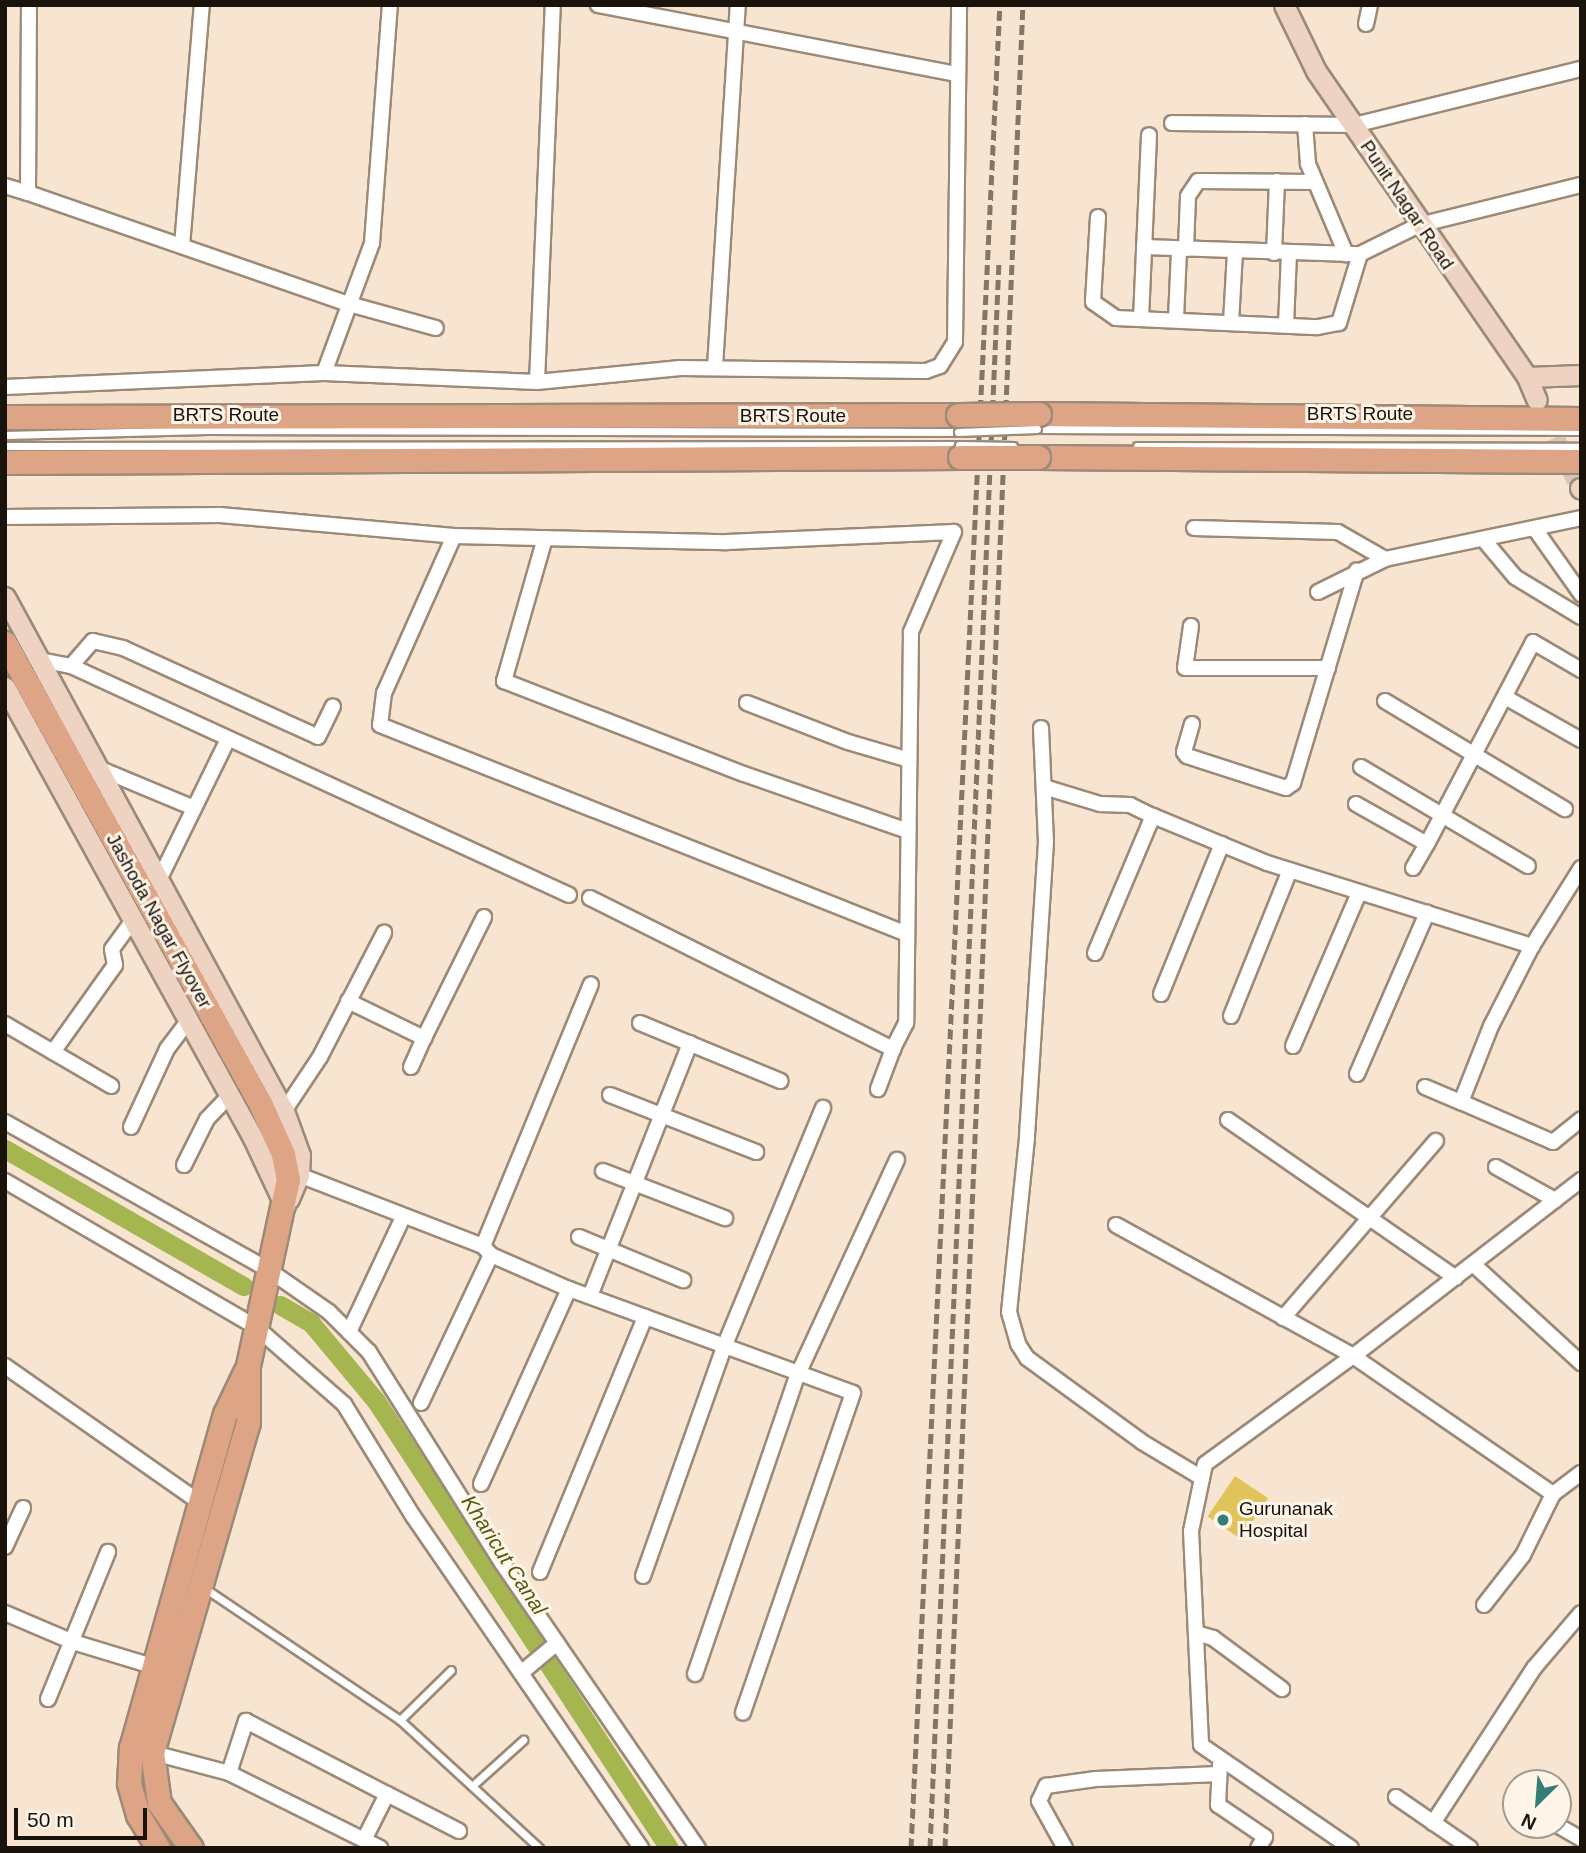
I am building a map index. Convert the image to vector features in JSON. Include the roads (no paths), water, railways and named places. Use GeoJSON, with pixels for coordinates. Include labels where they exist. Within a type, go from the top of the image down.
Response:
{"type":"FeatureCollection","features":[{"type":"Feature","properties":{"kind":"main road"},"geometry":{"type":"LineString","coordinates":[[5,417],[958,423],[1581,419]]}},
{"type":"Feature","properties":{"kind":"main road"},"geometry":{"type":"LineString","coordinates":[[5,462],[959,451],[1581,461]]}},
{"type":"Feature","properties":{"kind":"main road","name":"Jashoda Nagar Flyover"},"geometry":{"type":"LineString","coordinates":[[5,643],[260,1103],[292,1171],[248,1366]]}},
{"type":"Feature","properties":{"kind":"main road"},"geometry":{"type":"LineString","coordinates":[[158,1848],[138,1815],[129,1783],[166,1671],[202,1504],[225,1414],[248,1366]]}},
{"type":"Feature","properties":{"kind":"main road"},"geometry":{"type":"LineString","coordinates":[[166,1671],[203,1587],[248,1422],[248,1366]]}},
{"type":"Feature","properties":{"kind":"main road"},"geometry":{"type":"LineString","coordinates":[[141,1750],[159,1803],[191,1848]]}},
{"type":"Feature","properties":{"kind":"street"},"geometry":{"type":"LineString","coordinates":[[28,193],[29,5]]}},
{"type":"Feature","properties":{"kind":"street"},"geometry":{"type":"LineString","coordinates":[[182,246],[202,5]]}},
{"type":"Feature","properties":{"kind":"street"},"geometry":{"type":"LineString","coordinates":[[324,373],[372,243],[390,5]]}},
{"type":"Feature","properties":{"kind":"street"},"geometry":{"type":"LineString","coordinates":[[537,382],[553,5]]}},
{"type":"Feature","properties":{"kind":"street"},"geometry":{"type":"LineString","coordinates":[[598,5],[736,34],[955,74]]}},
{"type":"Feature","properties":{"kind":"street"},"geometry":{"type":"LineString","coordinates":[[716,366],[738,5]]}},
{"type":"Feature","properties":{"kind":"street"},"geometry":{"type":"LineString","coordinates":[[5,387],[324,373],[537,382],[716,366],[926,371],[947,360],[954,342],[955,74],[959,5]]}},
{"type":"Feature","properties":{"kind":"street","name":"Punit Nagar Road"},"geometry":{"type":"LineString","coordinates":[[1284,5],[1317,71],[1419,225],[1527,376],[1537,400]]}},
{"type":"Feature","properties":{"kind":"street"},"geometry":{"type":"LineString","coordinates":[[1366,24],[1370,5]]}},
{"type":"Feature","properties":{"kind":"street"},"geometry":{"type":"LineString","coordinates":[[1172,122],[1354,125],[1430,103],[1581,69]]}},
{"type":"Feature","properties":{"kind":"street"},"geometry":{"type":"LineString","coordinates":[[1098,216],[1093,302],[1116,318],[1286,325],[1339,323],[1353,254],[1314,182],[1305,124]]}},
{"type":"Feature","properties":{"kind":"street"},"geometry":{"type":"LineString","coordinates":[[1141,319],[1149,135]]}},
{"type":"Feature","properties":{"kind":"street"},"geometry":{"type":"LineString","coordinates":[[1176,319],[1188,196],[1198,181],[1314,182]]}},
{"type":"Feature","properties":{"kind":"street"},"geometry":{"type":"LineString","coordinates":[[1274,253],[1277,181]]}},
{"type":"Feature","properties":{"kind":"street"},"geometry":{"type":"LineString","coordinates":[[1144,247],[1353,254],[1419,225],[1581,185]]}},
{"type":"Feature","properties":{"kind":"street"},"geometry":{"type":"LineString","coordinates":[[5,186],[349,304],[436,328]]}},
{"type":"Feature","properties":{"kind":"street"},"geometry":{"type":"LineString","coordinates":[[1231,323],[1235,251]]}},
{"type":"Feature","properties":{"kind":"street"},"geometry":{"type":"LineString","coordinates":[[1286,325],[1289,253]]}},
{"type":"Feature","properties":{"kind":"street"},"geometry":{"type":"LineString","coordinates":[[1527,376],[1581,375]]}},
{"type":"Feature","properties":{"kind":"street"},"geometry":{"type":"LineString","coordinates":[[5,517],[220,515],[454,536],[727,542],[954,532],[911,632],[906,1023],[892,1049],[878,1089]]}},
{"type":"Feature","properties":{"kind":"street"},"geometry":{"type":"LineString","coordinates":[[1318,592],[1357,570],[1385,559],[1581,518]]}},
{"type":"Feature","properties":{"kind":"street"},"geometry":{"type":"LineString","coordinates":[[1194,528],[1338,532],[1385,559]]}},
{"type":"Feature","properties":{"kind":"street"},"geometry":{"type":"LineString","coordinates":[[1535,528],[1581,594]]}},
{"type":"Feature","properties":{"kind":"street"},"geometry":{"type":"LineString","coordinates":[[454,536],[384,693],[380,725],[907,934]]}},
{"type":"Feature","properties":{"kind":"street"},"geometry":{"type":"LineString","coordinates":[[545,538],[504,681],[744,775],[908,831]]}},
{"type":"Feature","properties":{"kind":"street"},"geometry":{"type":"LineString","coordinates":[[1484,540],[1515,578],[1581,617]]}},
{"type":"Feature","properties":{"kind":"street"},"geometry":{"type":"LineString","coordinates":[[1192,724],[1184,752],[1187,756],[1286,788],[1295,777],[1357,570]]}},
{"type":"Feature","properties":{"kind":"street"},"geometry":{"type":"LineString","coordinates":[[5,597],[284,1111],[300,1154],[292,1171],[487,1251],[569,1289],[853,1393],[743,1713]]}},
{"type":"Feature","properties":{"kind":"street"},"geometry":{"type":"LineString","coordinates":[[1191,626],[1185,668],[1328,668]]}},
{"type":"Feature","properties":{"kind":"street"},"geometry":{"type":"LineString","coordinates":[[71,666],[93,641],[123,648],[318,737],[332,706]]}},
{"type":"Feature","properties":{"kind":"street"},"geometry":{"type":"LineString","coordinates":[[1413,869],[1533,642],[1581,670]]}},
{"type":"Feature","properties":{"kind":"street"},"geometry":{"type":"LineString","coordinates":[[40,660],[71,666],[569,895]]}},
{"type":"Feature","properties":{"kind":"street"},"geometry":{"type":"LineString","coordinates":[[5,687],[230,1095],[285,1206]]}},
{"type":"Feature","properties":{"kind":"street"},"geometry":{"type":"LineString","coordinates":[[1505,697],[1581,740]]}},
{"type":"Feature","properties":{"kind":"street"},"geometry":{"type":"LineString","coordinates":[[1385,701],[1565,809]]}},
{"type":"Feature","properties":{"kind":"street"},"geometry":{"type":"LineString","coordinates":[[747,703],[848,742],[909,760]]}},
{"type":"Feature","properties":{"kind":"street"},"geometry":{"type":"LineString","coordinates":[[1041,728],[1046,842],[1027,1138],[1009,1312],[1018,1344],[1027,1358],[1142,1442],[1202,1478]]}},
{"type":"Feature","properties":{"kind":"street"},"geometry":{"type":"LineString","coordinates":[[159,880],[228,739]]}},
{"type":"Feature","properties":{"kind":"street"},"geometry":{"type":"LineString","coordinates":[[1361,767],[1528,866]]}},
{"type":"Feature","properties":{"kind":"street"},"geometry":{"type":"LineString","coordinates":[[98,768],[194,808]]}},
{"type":"Feature","properties":{"kind":"street"},"geometry":{"type":"LineString","coordinates":[[1044,787],[1100,804],[1130,805],[1290,870],[1532,946]]}},
{"type":"Feature","properties":{"kind":"street"},"geometry":{"type":"LineString","coordinates":[[1356,804],[1427,844]]}},
{"type":"Feature","properties":{"kind":"street"},"geometry":{"type":"LineString","coordinates":[[1094,953],[1153,816]]}},
{"type":"Feature","properties":{"kind":"street"},"geometry":{"type":"LineString","coordinates":[[1161,994],[1222,844]]}},
{"type":"Feature","properties":{"kind":"street"},"geometry":{"type":"LineString","coordinates":[[1461,1102],[1491,1026],[1532,946],[1581,868]]}},
{"type":"Feature","properties":{"kind":"street"},"geometry":{"type":"LineString","coordinates":[[1231,1016],[1290,870]]}},
{"type":"Feature","properties":{"kind":"street"},"geometry":{"type":"LineString","coordinates":[[1293,1046],[1359,893]]}},
{"type":"Feature","properties":{"kind":"street"},"geometry":{"type":"LineString","coordinates":[[590,898],[892,1049]]}},
{"type":"Feature","properties":{"kind":"street"},"geometry":{"type":"LineString","coordinates":[[1357,1074],[1426,913]]}},
{"type":"Feature","properties":{"kind":"street"},"geometry":{"type":"LineString","coordinates":[[411,1067],[484,917]]}},
{"type":"Feature","properties":{"kind":"street"},"geometry":{"type":"LineString","coordinates":[[53,1052],[115,965],[113,949],[134,919]]}},
{"type":"Feature","properties":{"kind":"street"},"geometry":{"type":"LineString","coordinates":[[284,1111],[320,1057],[384,933]]}},
{"type":"Feature","properties":{"kind":"street"},"geometry":{"type":"LineString","coordinates":[[421,1403],[487,1251],[590,984]]}},
{"type":"Feature","properties":{"kind":"street"},"geometry":{"type":"LineString","coordinates":[[348,1001],[424,1038]]}},
{"type":"Feature","properties":{"kind":"street"},"geometry":{"type":"LineString","coordinates":[[131,1127],[167,1049],[189,1020]]}},
{"type":"Feature","properties":{"kind":"street"},"geometry":{"type":"LineString","coordinates":[[640,1023],[781,1081]]}},
{"type":"Feature","properties":{"kind":"street"},"geometry":{"type":"LineString","coordinates":[[5,1024],[111,1086]]}},
{"type":"Feature","properties":{"kind":"street"},"geometry":{"type":"LineString","coordinates":[[590,1296],[690,1043]]}},
{"type":"Feature","properties":{"kind":"street"},"geometry":{"type":"LineString","coordinates":[[1425,1087],[1553,1142],[1581,1119]]}},
{"type":"Feature","properties":{"kind":"street"},"geometry":{"type":"LineString","coordinates":[[184,1165],[207,1119],[230,1095]]}},
{"type":"Feature","properties":{"kind":"street"},"geometry":{"type":"LineString","coordinates":[[610,1095],[756,1152]]}},
{"type":"Feature","properties":{"kind":"street"},"geometry":{"type":"LineString","coordinates":[[643,1576],[724,1347],[823,1108]]}},
{"type":"Feature","properties":{"kind":"street"},"geometry":{"type":"LineString","coordinates":[[1228,1120],[1367,1219],[1456,1278]]}},
{"type":"Feature","properties":{"kind":"street"},"geometry":{"type":"LineString","coordinates":[[5,1122],[270,1271],[329,1312],[369,1352],[557,1643],[698,1848]]}},
{"type":"Feature","properties":{"kind":"street"},"geometry":{"type":"LineString","coordinates":[[1283,1318],[1436,1141]]}},
{"type":"Feature","properties":{"kind":"street"},"geometry":{"type":"LineString","coordinates":[[695,1674],[798,1374],[897,1160]]}},
{"type":"Feature","properties":{"kind":"street"},"geometry":{"type":"LineString","coordinates":[[1496,1167],[1555,1200]]}},
{"type":"Feature","properties":{"kind":"street"},"geometry":{"type":"LineString","coordinates":[[603,1171],[724,1218]]}},
{"type":"Feature","properties":{"kind":"street"},"geometry":{"type":"LineString","coordinates":[[1350,1848],[1201,1745],[1191,1531],[1205,1464],[1353,1356],[1581,1180]]}},
{"type":"Feature","properties":{"kind":"street"},"geometry":{"type":"LineString","coordinates":[[5,1181],[257,1327],[344,1404],[413,1516],[641,1848]]}},
{"type":"Feature","properties":{"kind":"street"},"geometry":{"type":"LineString","coordinates":[[349,1332],[402,1217]]}},
{"type":"Feature","properties":{"kind":"street"},"geometry":{"type":"LineString","coordinates":[[1116,1225],[1353,1356],[1553,1494]]}},
{"type":"Feature","properties":{"kind":"street"},"geometry":{"type":"LineString","coordinates":[[579,1237],[682,1280]]}},
{"type":"Feature","properties":{"kind":"street"},"geometry":{"type":"LineString","coordinates":[[1473,1264],[1581,1363]]}},
{"type":"Feature","properties":{"kind":"street"},"geometry":{"type":"LineString","coordinates":[[481,1484],[569,1289]]}},
{"type":"Feature","properties":{"kind":"street"},"geometry":{"type":"LineString","coordinates":[[540,1572],[645,1317]]}},
{"type":"Feature","properties":{"kind":"street"},"geometry":{"type":"LineString","coordinates":[[5,1366],[202,1504]]}},
{"type":"Feature","properties":{"kind":"street"},"geometry":{"type":"LineString","coordinates":[[1484,1605],[1524,1555],[1553,1494],[1581,1473]]}},
{"type":"Feature","properties":{"kind":"street"},"geometry":{"type":"LineString","coordinates":[[5,1547],[23,1508]]}},
{"type":"Feature","properties":{"kind":"street"},"geometry":{"type":"LineString","coordinates":[[48,1699],[108,1552]]}},
{"type":"Feature","properties":{"kind":"street"},"geometry":{"type":"LineString","coordinates":[[5,1613],[73,1642],[166,1671]]}},
{"type":"Feature","properties":{"kind":"street"},"geometry":{"type":"LineString","coordinates":[[1433,1823],[1534,1668],[1581,1613]]}},
{"type":"Feature","properties":{"kind":"street"},"geometry":{"type":"LineString","coordinates":[[1196,1633],[1213,1638],[1282,1689]]}},
{"type":"Feature","properties":{"kind":"street"},"geometry":{"type":"LineString","coordinates":[[521,1673],[557,1643]]}},
{"type":"Feature","properties":{"kind":"street"},"geometry":{"type":"LineString","coordinates":[[229,1773],[246,1721],[459,1831]]}},
{"type":"Feature","properties":{"kind":"street"},"geometry":{"type":"LineString","coordinates":[[141,1750],[229,1773],[380,1848]]}},
{"type":"Feature","properties":{"kind":"street"},"geometry":{"type":"LineString","coordinates":[[1220,1759],[1218,1805],[1265,1837],[1258,1848]]}},
{"type":"Feature","properties":{"kind":"street"},"geometry":{"type":"LineString","coordinates":[[1065,1848],[1039,1801],[1046,1786],[1096,1779],[1219,1774]]}},
{"type":"Feature","properties":{"kind":"street"},"geometry":{"type":"LineString","coordinates":[[364,1840],[387,1794]]}},
{"type":"Feature","properties":{"kind":"street"},"geometry":{"type":"LineString","coordinates":[[1396,1797],[1470,1848]]}},
{"type":"Feature","properties":{"kind":"lane","name":"BRTS Route"},"geometry":{"type":"LineString","coordinates":[[1038,422],[1581,431]]}},
{"type":"Feature","properties":{"kind":"lane","name":"BRTS Route"},"geometry":{"type":"LineString","coordinates":[[5,435],[207,430],[958,423]]}},
{"type":"Feature","properties":{"kind":"lane","name":"BRTS Route"},"geometry":{"type":"LineString","coordinates":[[5,446],[959,451]]}},
{"type":"Feature","properties":{"kind":"lane","name":"BRTS Route"},"geometry":{"type":"LineString","coordinates":[[1122,446],[1581,447]]}},
{"type":"Feature","properties":{"kind":"lane"},"geometry":{"type":"LineString","coordinates":[[203,1587],[400,1720],[539,1848]]}},
{"type":"Feature","properties":{"kind":"lane"},"geometry":{"type":"LineString","coordinates":[[400,1720],[451,1670]]}},
{"type":"Feature","properties":{"kind":"lane"},"geometry":{"type":"LineString","coordinates":[[472,1786],[523,1740]]}},
{"type":"Feature","properties":{"kind":"waterway","name":"Kharicut Canal"},"geometry":{"type":"LineString","coordinates":[[5,1149],[243,1286]]}},
{"type":"Feature","properties":{"kind":"waterway","name":"Kharicut Canal"},"geometry":{"type":"LineString","coordinates":[[280,1305],[311,1323],[376,1401],[669,1848]]}},
{"type":"Feature","properties":{"kind":"tunnel"},"geometry":{"type":"LineString","coordinates":[[1542,411],[1580,488]]}},
{"type":"Feature","properties":{"kind":"railway"},"geometry":{"type":"LineString","coordinates":[[911,1848],[1000,5]]}},
{"type":"Feature","properties":{"kind":"railway"},"geometry":{"type":"LineString","coordinates":[[945,1848],[1023,5]]}},
{"type":"Feature","properties":{"kind":"railway"},"geometry":{"type":"LineString","coordinates":[[930,1848],[999,264]]}},
{"type":"Feature","properties":{"kind":"place","name":"Gurunanak Hospital"},"geometry":{"type":"Point","coordinates":[1223,1520]}}]}
